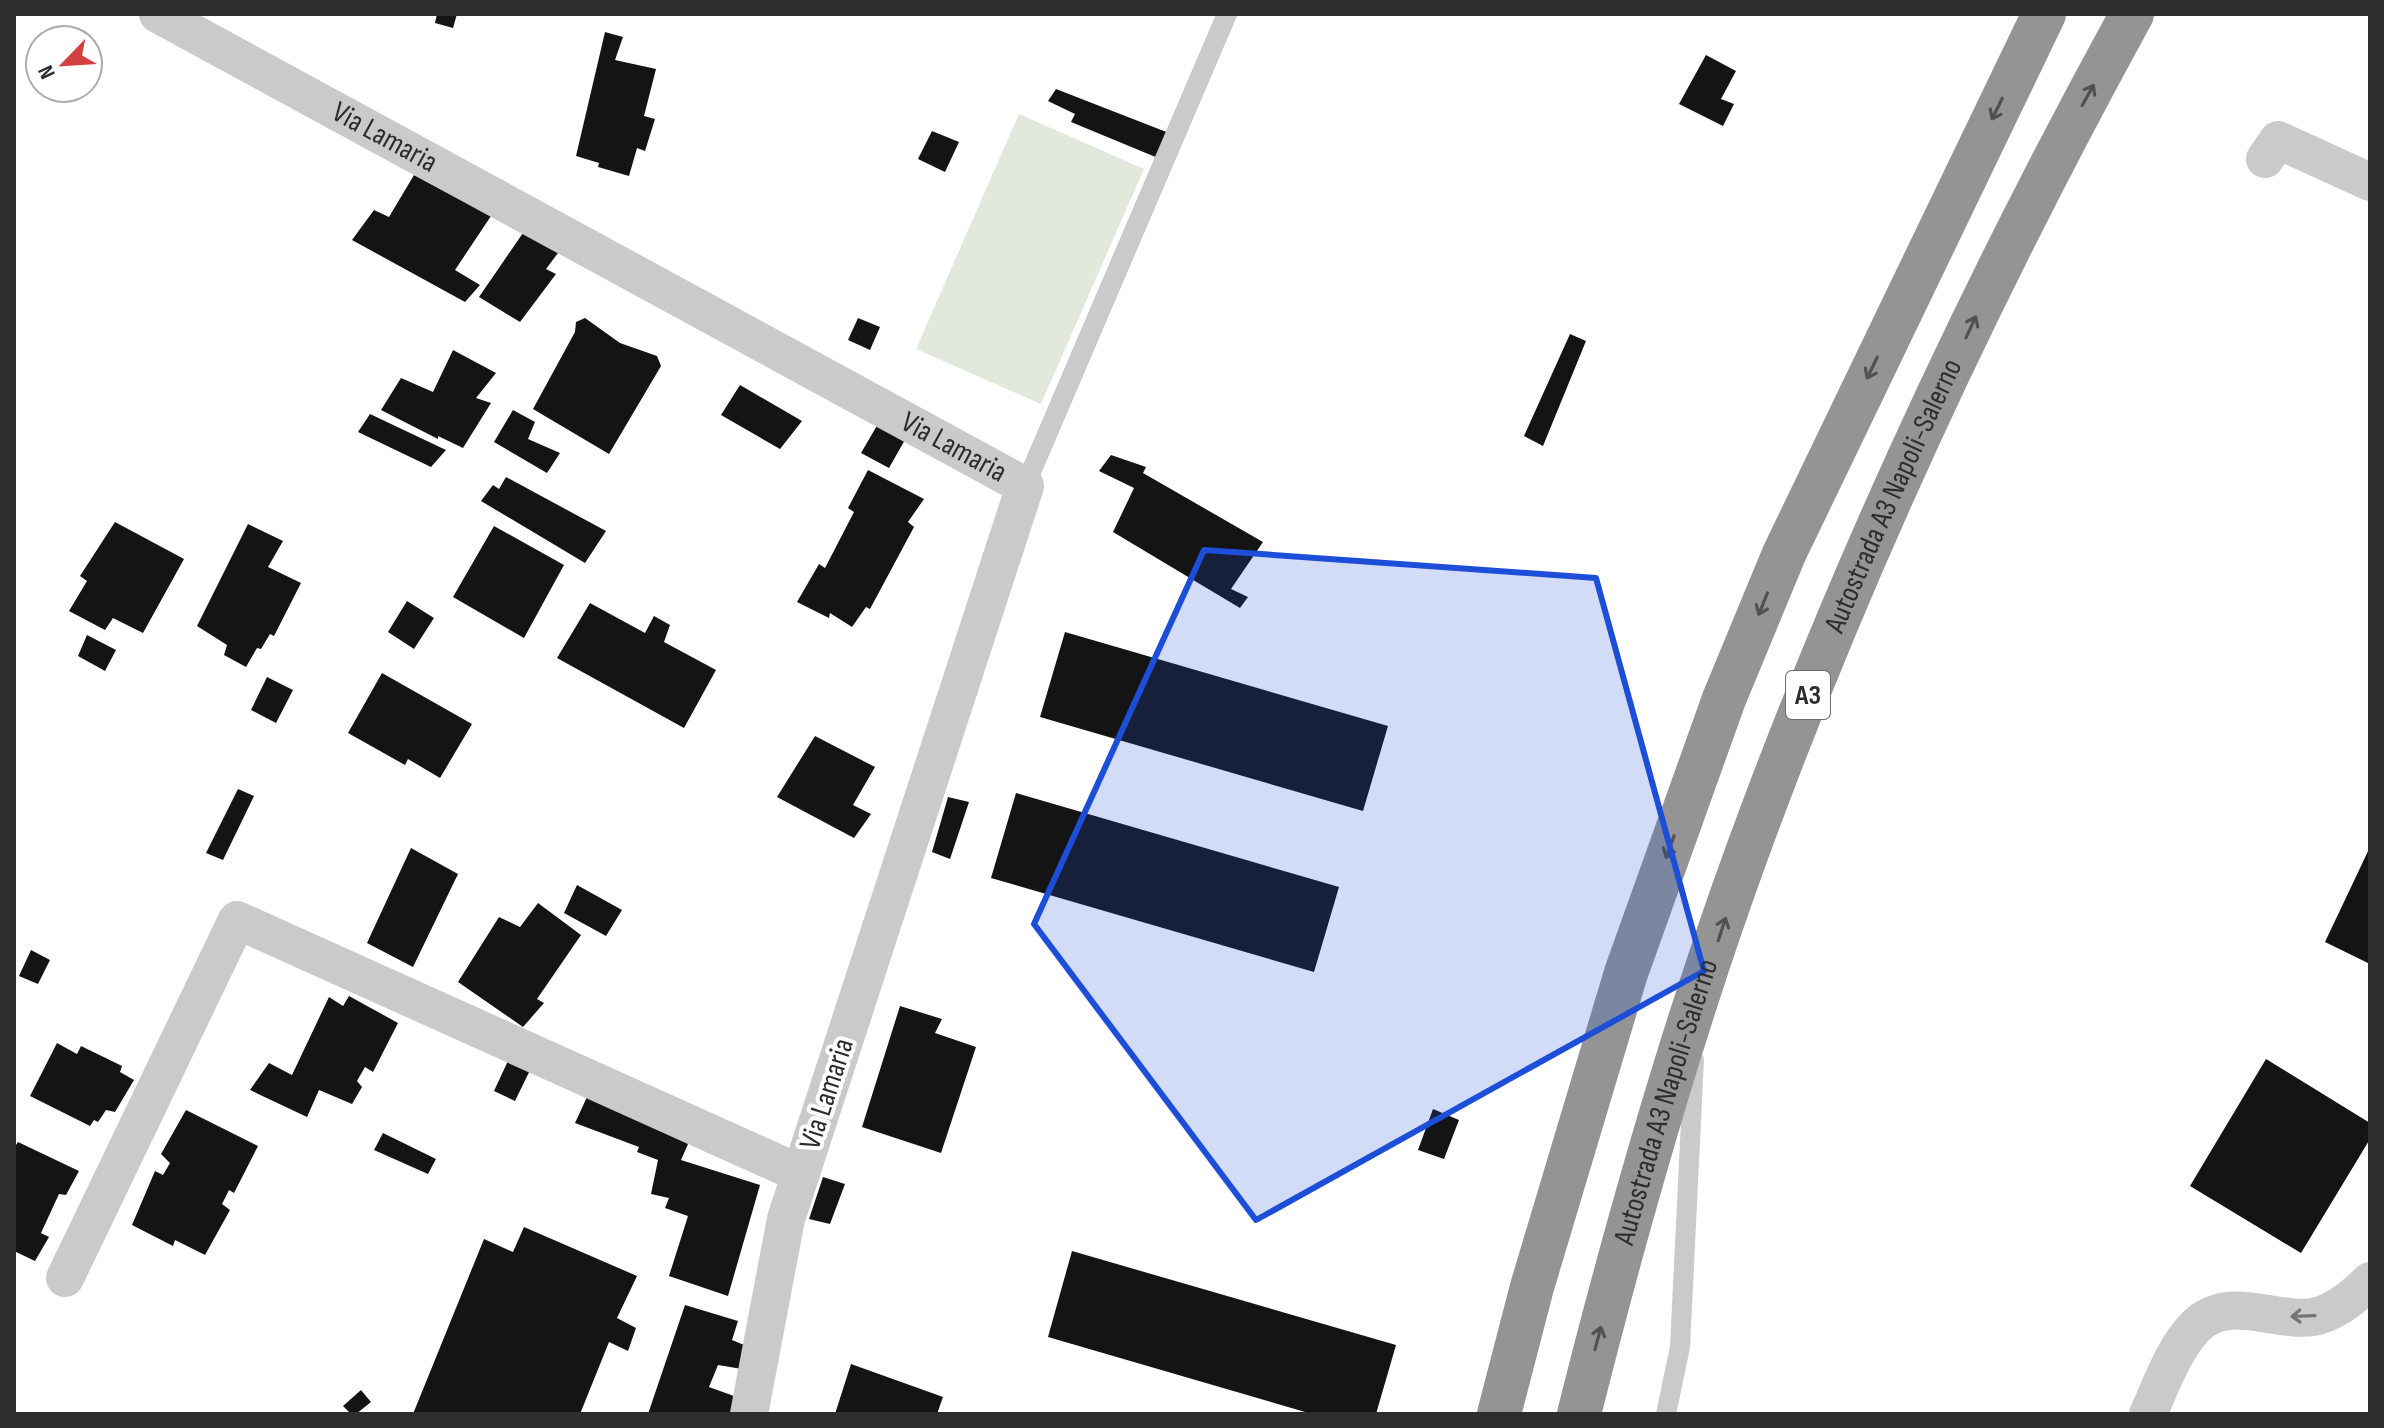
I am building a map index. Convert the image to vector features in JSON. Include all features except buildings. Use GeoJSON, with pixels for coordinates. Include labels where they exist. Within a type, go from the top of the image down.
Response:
{"type":"FeatureCollection","features":[{"type":"Feature","properties":{"kind":"highway"},"geometry":{"type":"LineString","coordinates":[[1499,1414],[1532,1287],[1626,973],[1724,699],[1790,540],[2044,14]]}},
{"type":"Feature","properties":{"kind":"highway","name":"Autostrada A3 Napoli-Salerno"},"geometry":{"type":"LineString","coordinates":[[1579,1414],[1658,1126],[1748,848],[1858,568],[2052,160],[2132,14]]}},
{"type":"Feature","properties":{"kind":"street","name":"Via Lamaria"},"geometry":{"type":"LineString","coordinates":[[158,14],[1025,486],[786,1219],[749,1414]]}},
{"type":"Feature","properties":{"kind":"street"},"geometry":{"type":"LineString","coordinates":[[2265,159],[2278,140],[2370,182]]}},
{"type":"Feature","properties":{"kind":"street"},"geometry":{"type":"LineString","coordinates":[[65,1278],[237,920],[801,1174]]}},
{"type":"Feature","properties":{"kind":"street"},"geometry":{"type":"LineString","coordinates":[[2157,1411],[2180,1349],[2196,1325],[2223,1313],[2251,1309],[2314,1317],[2338,1306],[2370,1281]]}},
{"type":"Feature","properties":{"kind":"lane"},"geometry":{"type":"LineString","coordinates":[[1025,486],[1227,14]]}},
{"type":"Feature","properties":{"kind":"lane"},"geometry":{"type":"LineString","coordinates":[[1666,1414],[1680,1347],[1698,1001]]}},
{"type":"Feature","properties":{"kind":"highlighted area"},"geometry":{"type":"Polygon","coordinates":[[[1204,550],[1596,578],[1704,971],[1256,1220],[1034,924],[1204,550]]]}},
{"type":"Feature","properties":{"kind":"shaded area"},"geometry":{"type":"Polygon","coordinates":[[[1019,114],[1144,169],[1041,404],[916,349],[1019,114]]]}}]}
